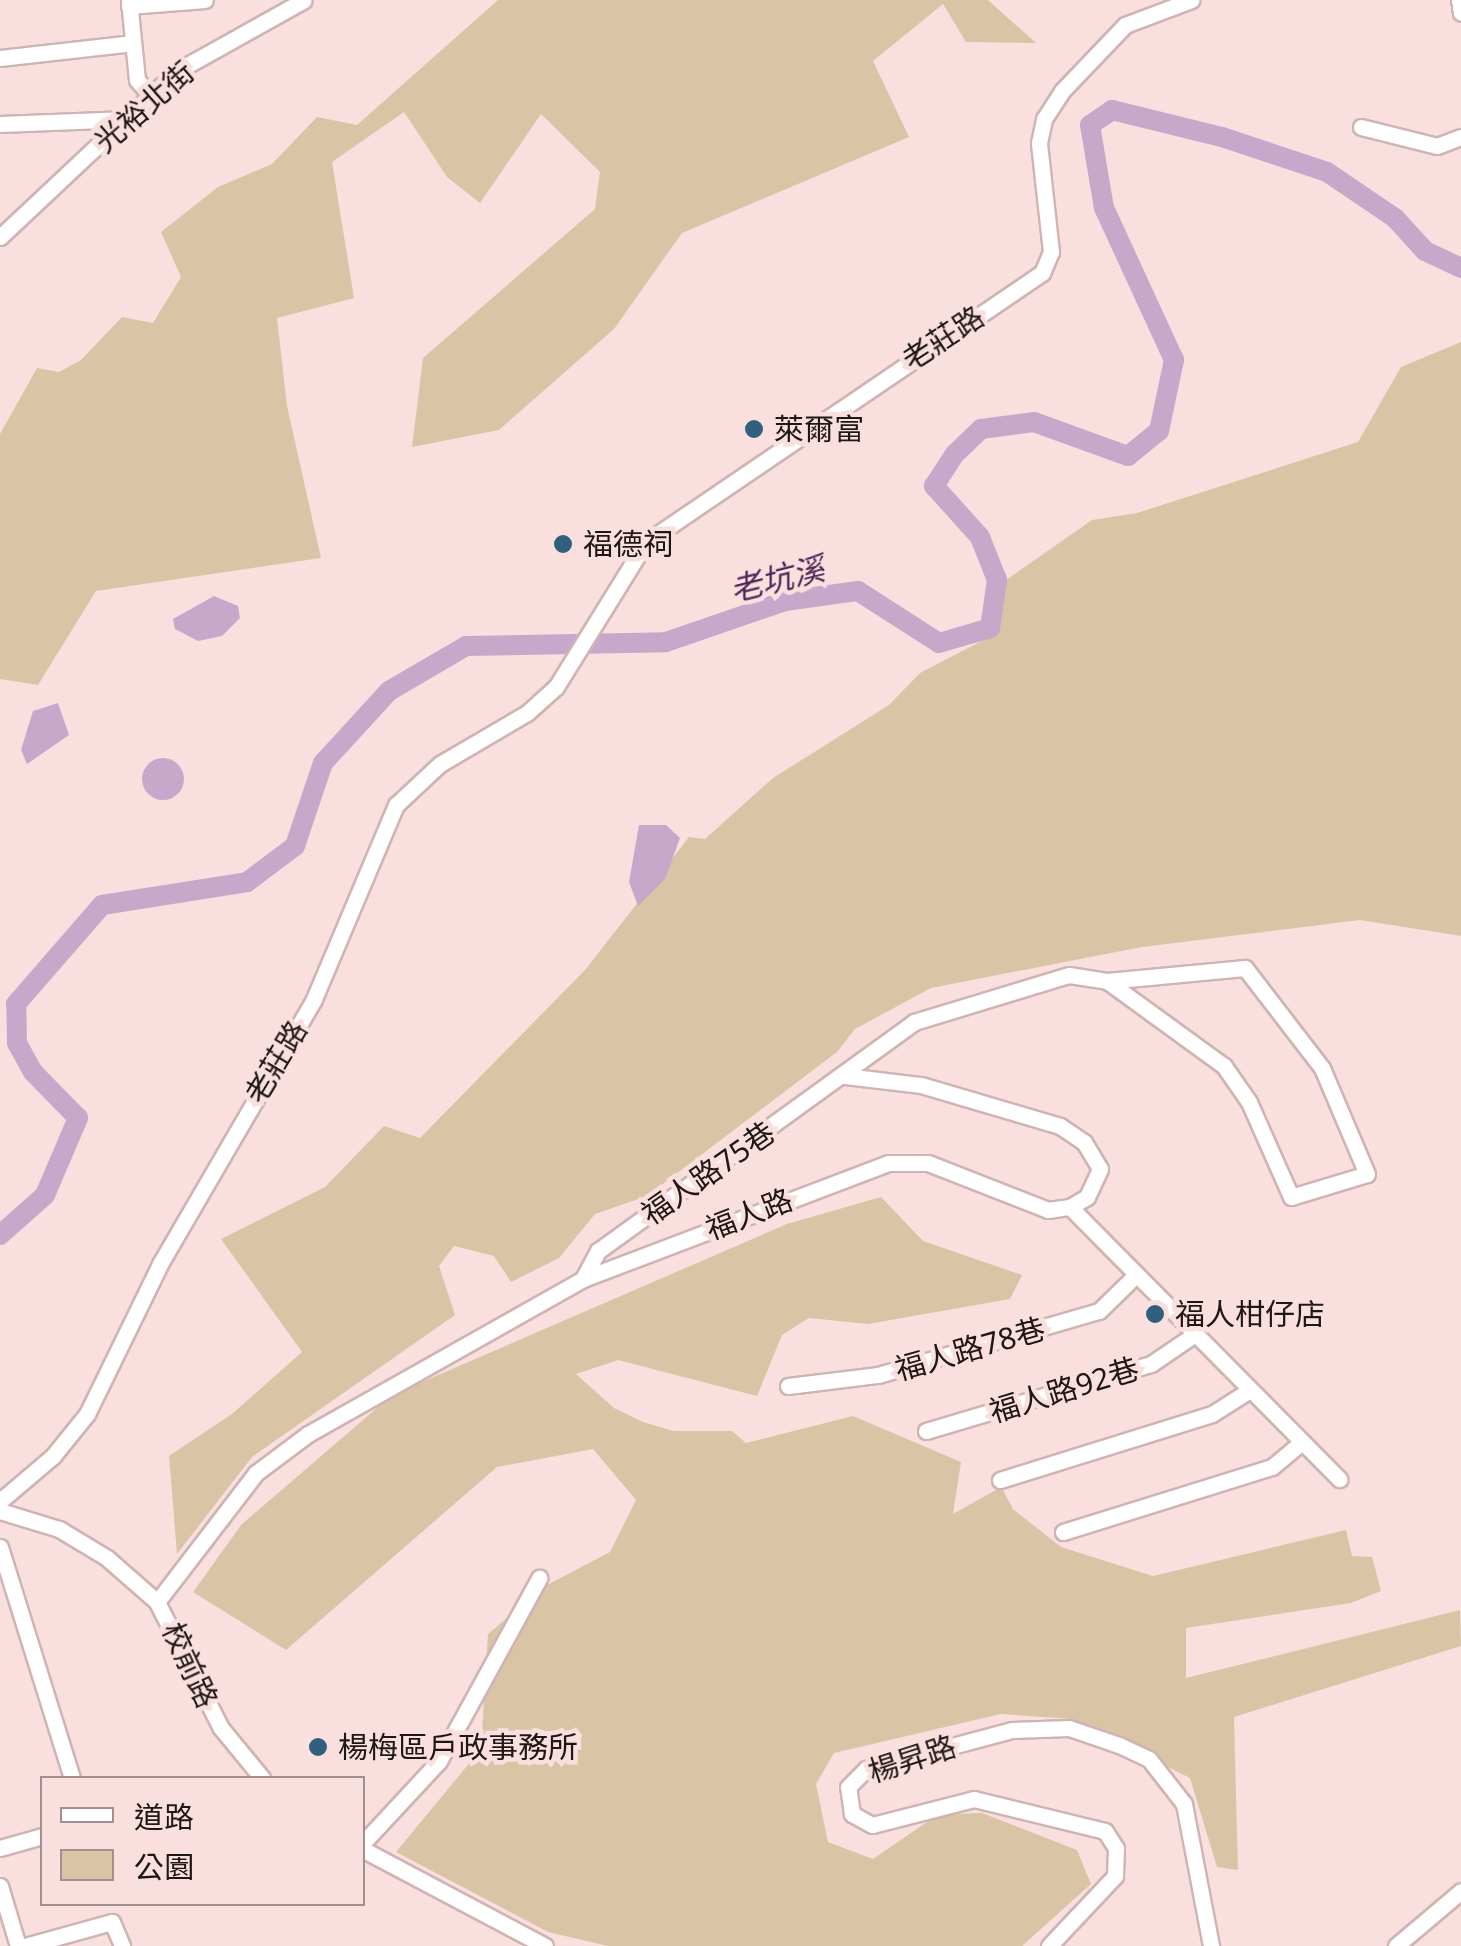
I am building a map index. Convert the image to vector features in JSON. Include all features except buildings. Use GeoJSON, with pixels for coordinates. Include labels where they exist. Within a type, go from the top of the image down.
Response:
{"type":"FeatureCollection","features":[{"type":"Feature","properties":{"kind":"street"},"geometry":{"type":"LineString","coordinates":[[150,94],[137,80],[129,3],[205,0]]}},
{"type":"Feature","properties":{"kind":"street","name":"光裕北街"},"geometry":{"type":"LineString","coordinates":[[0,237],[177,71],[304,0]]}},
{"type":"Feature","properties":{"kind":"street","name":"老莊路"},"geometry":{"type":"LineString","coordinates":[[0,1501],[53,1456],[87,1414],[160,1264],[314,999],[396,805],[440,764],[527,713],[556,687],[587,634],[656,534],[1042,273],[1050,252],[1038,144],[1044,119],[1125,25],[1191,0]]}},
{"type":"Feature","properties":{"kind":"street"},"geometry":{"type":"LineString","coordinates":[[1459,0],[1461,12]]}},
{"type":"Feature","properties":{"kind":"street"},"geometry":{"type":"LineString","coordinates":[[0,58],[133,43]]}},
{"type":"Feature","properties":{"kind":"street"},"geometry":{"type":"LineString","coordinates":[[0,124],[128,119]]}},
{"type":"Feature","properties":{"kind":"street"},"geometry":{"type":"LineString","coordinates":[[1361,128],[1437,146],[1461,138]]}},
{"type":"Feature","properties":{"kind":"street","name":"福人路75巷"},"geometry":{"type":"LineString","coordinates":[[582,1279],[598,1250],[845,1076],[914,1022],[1025,984],[1090,974],[1107,981],[1224,1066],[1250,1102],[1291,1197],[1367,1174],[1322,1068],[1245,968],[1107,981]]}},
{"type":"Feature","properties":{"kind":"street"},"geometry":{"type":"LineString","coordinates":[[845,1076],[921,1085],[1060,1126],[1084,1142],[1100,1170],[1086,1196],[1070,1207],[1339,1479]]}},
{"type":"Feature","properties":{"kind":"street","name":"福人路"},"geometry":{"type":"LineString","coordinates":[[157,1602],[256,1473],[308,1434],[582,1279],[888,1163],[928,1163],[1048,1210],[1070,1207]]}},
{"type":"Feature","properties":{"kind":"street","name":"福人路78巷"},"geometry":{"type":"LineString","coordinates":[[788,1386],[878,1375],[1100,1311],[1136,1274]]}},
{"type":"Feature","properties":{"kind":"street","name":"福人路92巷"},"geometry":{"type":"LineString","coordinates":[[926,1431],[1151,1364],[1195,1334]]}},
{"type":"Feature","properties":{"kind":"street"},"geometry":{"type":"LineString","coordinates":[[1000,1480],[1212,1414],[1250,1390]]}},
{"type":"Feature","properties":{"kind":"street"},"geometry":{"type":"LineString","coordinates":[[1063,1532],[1272,1467],[1302,1442]]}},
{"type":"Feature","properties":{"kind":"street","name":"校前路"},"geometry":{"type":"LineString","coordinates":[[0,1511],[59,1529],[107,1558],[157,1602],[221,1728],[260,1776]]}},
{"type":"Feature","properties":{"kind":"street"},"geometry":{"type":"LineString","coordinates":[[0,1547],[71,1776]]}},
{"type":"Feature","properties":{"kind":"street"},"geometry":{"type":"LineString","coordinates":[[365,1843],[439,1761],[539,1578]]}},
{"type":"Feature","properties":{"kind":"street","name":"楊昇路"},"geometry":{"type":"LineString","coordinates":[[1049,1946],[1115,1876],[1116,1848],[1105,1831],[974,1799],[872,1825],[852,1814],[848,1787],[866,1770],[1012,1730],[1069,1728],[1150,1759],[1184,1804],[1211,1946]]}},
{"type":"Feature","properties":{"kind":"street"},"geometry":{"type":"LineString","coordinates":[[0,1848],[40,1837]]}},
{"type":"Feature","properties":{"kind":"street"},"geometry":{"type":"LineString","coordinates":[[365,1848],[545,1946]]}},
{"type":"Feature","properties":{"kind":"street"},"geometry":{"type":"LineString","coordinates":[[0,1886],[22,1946],[112,1922],[122,1946]]}},
{"type":"Feature","properties":{"kind":"street"},"geometry":{"type":"LineString","coordinates":[[1396,1946],[1461,1891]]}},
{"type":"Feature","properties":{"kind":"green space"},"geometry":{"type":"Polygon","coordinates":[[[498,0],[988,0],[1036,43],[966,42],[943,4],[873,61],[909,137],[682,233],[614,329],[499,430],[412,447],[423,358],[595,209],[600,172],[541,114],[480,203],[447,177],[404,112],[332,162],[354,298],[277,318],[287,406],[321,558],[96,591],[38,685],[0,679],[0,434],[37,368],[59,372],[81,360],[122,317],[153,323],[181,277],[161,232],[218,187],[272,164],[317,117],[357,125],[498,0]]]}},
{"type":"Feature","properties":{"kind":"green space"},"geometry":{"type":"Polygon","coordinates":[[[1461,342],[1461,936],[1360,920],[1142,947],[931,988],[855,1029],[837,1052],[647,1196],[595,1214],[559,1258],[511,1282],[494,1256],[454,1246],[439,1266],[455,1315],[252,1457],[177,1554],[169,1456],[232,1414],[302,1352],[221,1239],[325,1187],[384,1126],[420,1138],[585,970],[689,837],[705,839],[773,778],[889,705],[920,673],[995,634],[1006,580],[1092,520],[1137,513],[1358,442],[1401,367],[1461,342]]]}},
{"type":"Feature","properties":{"kind":"green space"},"geometry":{"type":"Polygon","coordinates":[[[881,1197],[923,1241],[1022,1275],[1010,1299],[868,1324],[809,1318],[782,1335],[757,1396],[618,1360],[576,1374],[614,1408],[643,1422],[673,1431],[732,1431],[746,1443],[853,1416],[961,1462],[953,1514],[1001,1487],[1013,1509],[1061,1547],[1153,1576],[1346,1530],[1352,1556],[1372,1557],[1381,1591],[1351,1603],[1186,1628],[1186,1678],[1460,1610],[1461,1646],[1234,1717],[1238,1870],[1217,1867],[1190,1778],[1071,1719],[1001,1714],[834,1753],[816,1784],[828,1842],[873,1859],[937,1815],[982,1813],[1077,1850],[1091,1884],[1022,1946],[608,1946],[548,1932],[396,1852],[481,1749],[488,1634],[545,1586],[610,1552],[636,1500],[593,1449],[497,1467],[286,1650],[193,1592],[242,1524],[392,1395],[787,1224],[881,1197]]]}},
{"type":"Feature","properties":{"kind":"shaded area"},"geometry":{"type":"Polygon","coordinates":[[[214,596],[238,606],[240,618],[222,636],[198,641],[175,629],[173,619],[214,596]]]}},
{"type":"Feature","properties":{"kind":"shaded area"},"geometry":{"type":"Polygon","coordinates":[[[58,703],[69,735],[27,764],[21,750],[33,711],[58,703]]]}},
{"type":"Feature","properties":{"kind":"shaded area"},"geometry":{"type":"Polygon","coordinates":[[[163,758],[178,764],[184,779],[178,794],[163,800],[148,794],[142,779],[148,764],[163,758]]]}},
{"type":"Feature","properties":{"kind":"shaded area"},"geometry":{"type":"Polygon","coordinates":[[[639,825],[666,825],[680,838],[665,879],[638,906],[629,882],[639,825]]]}},
{"type":"Feature","properties":{"kind":"waterway","name":"老坑溪"},"geometry":{"type":"LineString","coordinates":[[0,1235],[45,1195],[78,1118],[33,1072],[17,1043],[16,1004],[102,905],[247,882],[295,846],[323,763],[389,691],[466,646],[666,642],[785,601],[858,591],[939,643],[990,628],[997,580],[980,537],[934,486],[955,454],[981,429],[1034,422],[1128,456],[1159,431],[1174,360],[1104,208],[1090,125],[1112,110],[1222,137],[1327,172],[1395,218],[1425,251],[1461,268]]}},
{"type":"Feature","properties":{"kind":"place","name":"萊爾富"},"geometry":{"type":"Point","coordinates":[754,429]}},
{"type":"Feature","properties":{"kind":"place","name":"福德祠"},"geometry":{"type":"Point","coordinates":[563,544]}},
{"type":"Feature","properties":{"kind":"place","name":"福人柑仔店"},"geometry":{"type":"Point","coordinates":[1155,1314]}},
{"type":"Feature","properties":{"kind":"place","name":"楊梅區戶政事務所"},"geometry":{"type":"Point","coordinates":[318,1747]}}]}
